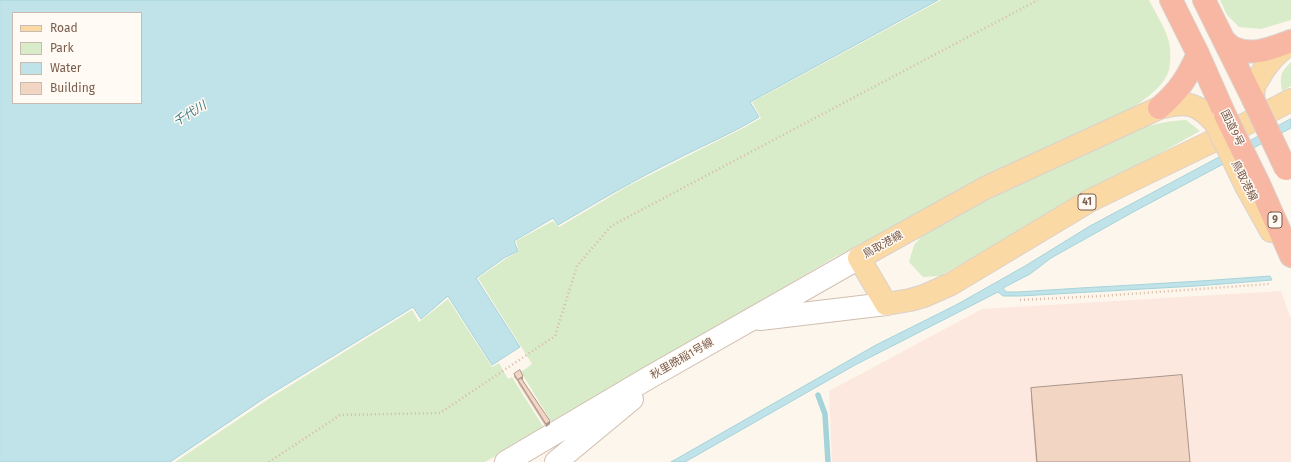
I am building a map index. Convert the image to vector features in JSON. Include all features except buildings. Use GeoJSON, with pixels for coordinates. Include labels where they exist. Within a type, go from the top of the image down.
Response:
{"type":"FeatureCollection","features":[{"type":"Feature","properties":{"kind":"highway","name":"国道9号"},"geometry":{"type":"LineString","coordinates":[[1171,0],[1198,54],[1221,119],[1253,186],[1291,256]]}},
{"type":"Feature","properties":{"kind":"highway"},"geometry":{"type":"LineString","coordinates":[[1204,0],[1288,175]]}},
{"type":"Feature","properties":{"kind":"highway"},"geometry":{"type":"LineString","coordinates":[[1224,40],[1234,48],[1250,52],[1260,51],[1291,41]]}},
{"type":"Feature","properties":{"kind":"highway"},"geometry":{"type":"LineString","coordinates":[[1159,108],[1171,98],[1180,87],[1198,54]]}},
{"type":"Feature","properties":{"kind":"main road"},"geometry":{"type":"LineString","coordinates":[[1252,99],[1254,86],[1265,68],[1291,41]]}},
{"type":"Feature","properties":{"kind":"main road","name":"41"},"geometry":{"type":"LineString","coordinates":[[886,304],[924,296],[951,284],[1091,200],[1212,141],[1291,100]]}},
{"type":"Feature","properties":{"kind":"main road","name":"鳥取港線"},"geometry":{"type":"LineString","coordinates":[[886,304],[859,258],[991,186],[1159,108],[1189,104],[1197,106],[1221,119]]}},
{"type":"Feature","properties":{"kind":"main road","name":"鳥取港線"},"geometry":{"type":"LineString","coordinates":[[1253,186],[1291,266]]}},
{"type":"Feature","properties":{"kind":"street","name":"秋里晩稲1号線"},"geometry":{"type":"LineString","coordinates":[[506,462],[650,376],[859,258]]}},
{"type":"Feature","properties":{"kind":"street"},"geometry":{"type":"LineString","coordinates":[[750,320],[886,304]]}},
{"type":"Feature","properties":{"kind":"street"},"geometry":{"type":"LineString","coordinates":[[556,462],[629,402],[650,376]]}},
{"type":"Feature","properties":{"kind":"path"},"geometry":{"type":"LineString","coordinates":[[269,462],[340,415],[440,413],[555,336],[577,266],[611,226],[1038,0]]}},
{"type":"Feature","properties":{"kind":"path"},"geometry":{"type":"LineString","coordinates":[[1020,300],[1101,296],[1269,284]]}},
{"type":"Feature","properties":{"kind":"shaded area"},"geometry":{"type":"Polygon","coordinates":[[[1281,291],[1291,319],[1291,462],[832,462],[829,391],[982,309],[1281,291]]]}},
{"type":"Feature","properties":{"kind":"green space"},"geometry":{"type":"Polygon","coordinates":[[[941,0],[1149,0],[1163,26],[1169,42],[1170,66],[1168,73],[1155,91],[1123,114],[1015,164],[835,257],[552,423],[521,372],[532,364],[478,278],[519,251],[516,241],[553,221],[559,227],[628,186],[747,126],[761,118],[752,102],[941,0]]]}},
{"type":"Feature","properties":{"kind":"green space"},"geometry":{"type":"Polygon","coordinates":[[[1220,0],[1291,0],[1291,20],[1261,29],[1239,27],[1227,15],[1220,0]]]}},
{"type":"Feature","properties":{"kind":"green space"},"geometry":{"type":"Polygon","coordinates":[[[1291,62],[1291,86],[1282,91],[1282,75],[1291,62]]]}},
{"type":"Feature","properties":{"kind":"green space"},"geometry":{"type":"Polygon","coordinates":[[[1186,120],[1200,131],[940,276],[923,277],[909,262],[914,245],[922,236],[1016,185],[1128,133],[1156,124],[1186,120]]]}},
{"type":"Feature","properties":{"kind":"green space"},"geometry":{"type":"Polygon","coordinates":[[[448,299],[492,367],[499,363],[508,379],[512,377],[544,428],[485,462],[175,462],[270,398],[412,310],[419,322],[448,299]]]}},
{"type":"Feature","properties":{"kind":"water","name":"千代川"},"geometry":{"type":"Polygon","coordinates":[[[0,0],[938,0],[750,102],[759,117],[749,123],[602,199],[558,225],[553,218],[514,241],[518,251],[504,258],[476,278],[520,347],[492,365],[448,296],[421,319],[413,307],[266,397],[170,462],[0,462],[0,0]]]}},
{"type":"Feature","properties":{"kind":"water"},"geometry":{"type":"Polygon","coordinates":[[[1291,119],[1291,128],[1135,211],[1051,258],[1030,274],[1003,288],[1006,292],[1018,292],[1270,276],[1272,280],[1020,296],[1003,296],[998,292],[855,365],[685,462],[671,462],[876,345],[956,305],[1025,266],[1090,226],[1291,119]]]}},
{"type":"Feature","properties":{"kind":"waterway"},"geometry":{"type":"LineString","coordinates":[[818,395],[825,414],[828,462]]}}]}
